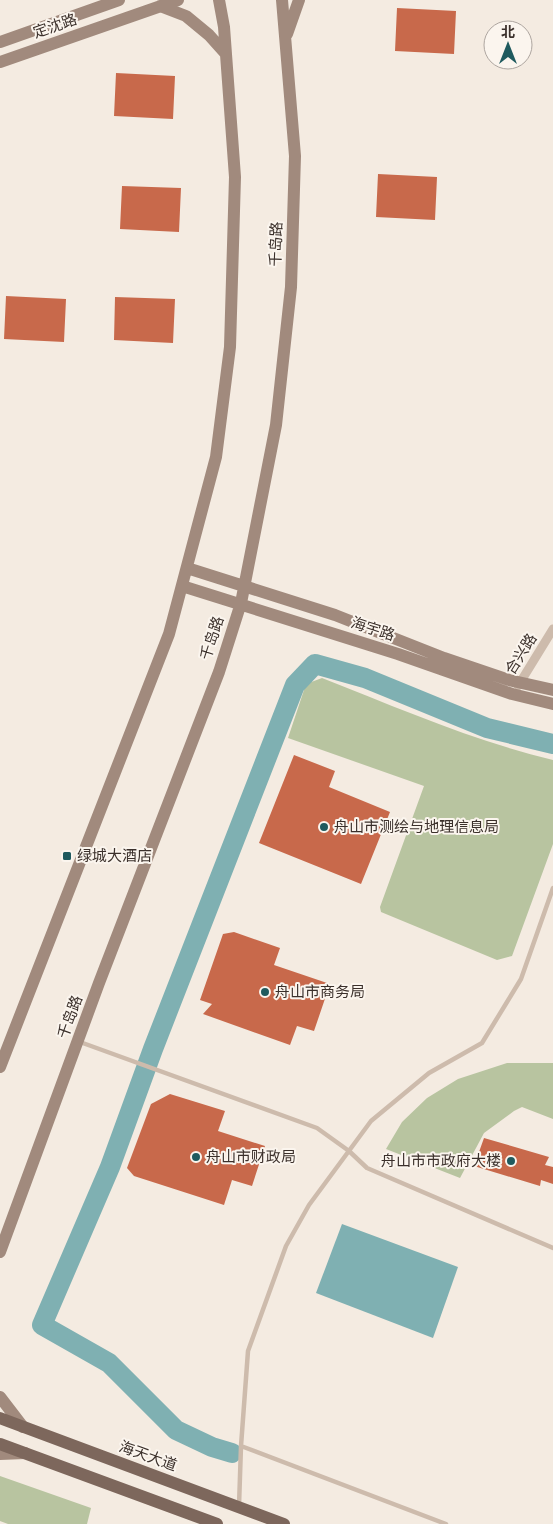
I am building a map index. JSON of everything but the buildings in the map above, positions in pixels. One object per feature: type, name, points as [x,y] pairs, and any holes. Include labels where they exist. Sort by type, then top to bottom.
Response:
[{"type":"main road","name":"海天大道","points":[[0,1418],[284,1524]]},
{"type":"main road","points":[[0,1444],[217,1524]]},
{"type":"street","name":"定沈路","points":[[0,42],[119,0]]},
{"type":"street","name":"定沈路","points":[[0,62],[178,0]]},
{"type":"street","points":[[0,1067],[169,634],[216,457],[230,347],[235,178],[224,27],[219,0]]},
{"type":"street","name":"千岛路","points":[[0,1252],[218,672],[241,603],[276,425],[290,287],[294,156],[282,0]]},
{"type":"street","points":[[285,39],[299,0]]},
{"type":"street","points":[[160,6],[186,16],[209,35],[226,54]]},
{"type":"street","name":"海宇路","points":[[187,568],[335,615],[444,658],[520,682],[553,690]]},
{"type":"street","name":"海宇路","points":[[182,586],[241,603],[398,654],[512,694],[553,704]]},
{"type":"street","name":"合兴路","points":[[512,694],[553,629]]},
{"type":"street","points":[[0,1397],[23,1427]]},
{"type":"street","points":[[0,1454],[26,1453]]},
{"type":"lane","points":[[239,1507],[241,1446],[248,1351],[286,1246],[309,1205],[371,1121],[429,1073],[482,1043],[521,979],[553,888]]},
{"type":"lane","points":[[78,1041],[317,1128],[349,1150],[367,1168],[553,1248]]},
{"type":"lane","points":[[241,1446],[446,1524]]},
{"type":"green space","points":[[322,678],[465,734],[553,760],[553,844],[512,956],[497,960],[381,912],[380,907],[424,786],[288,738],[306,684]]},
{"type":"green space","points":[[507,1063],[553,1063],[553,1119],[522,1107],[514,1111],[484,1133],[460,1178],[386,1149],[402,1122],[427,1098],[458,1079]]},
{"type":"green space","points":[[0,1476],[91,1508],[87,1524],[8,1524],[0,1521]]},
{"type":"water","points":[[342,1224],[458,1267],[433,1338],[316,1293]]},
{"type":"waterway","points":[[232,1453],[212,1447],[176,1430],[109,1363],[42,1325],[110,1167],[153,1049],[295,685],[315,664],[365,678],[487,728],[553,744]]},
{"type":"place","name":"舟山市测绘与地理信息局","points":[[324,827]]},
{"type":"place","name":"绿城大酒店","points":[[67,856]]},
{"type":"place","name":"舟山市商务局","points":[[265,992]]},
{"type":"place","name":"舟山市财政局","points":[[196,1157]]},
{"type":"place","name":"舟山市市政府大楼","points":[[511,1161]]}]
